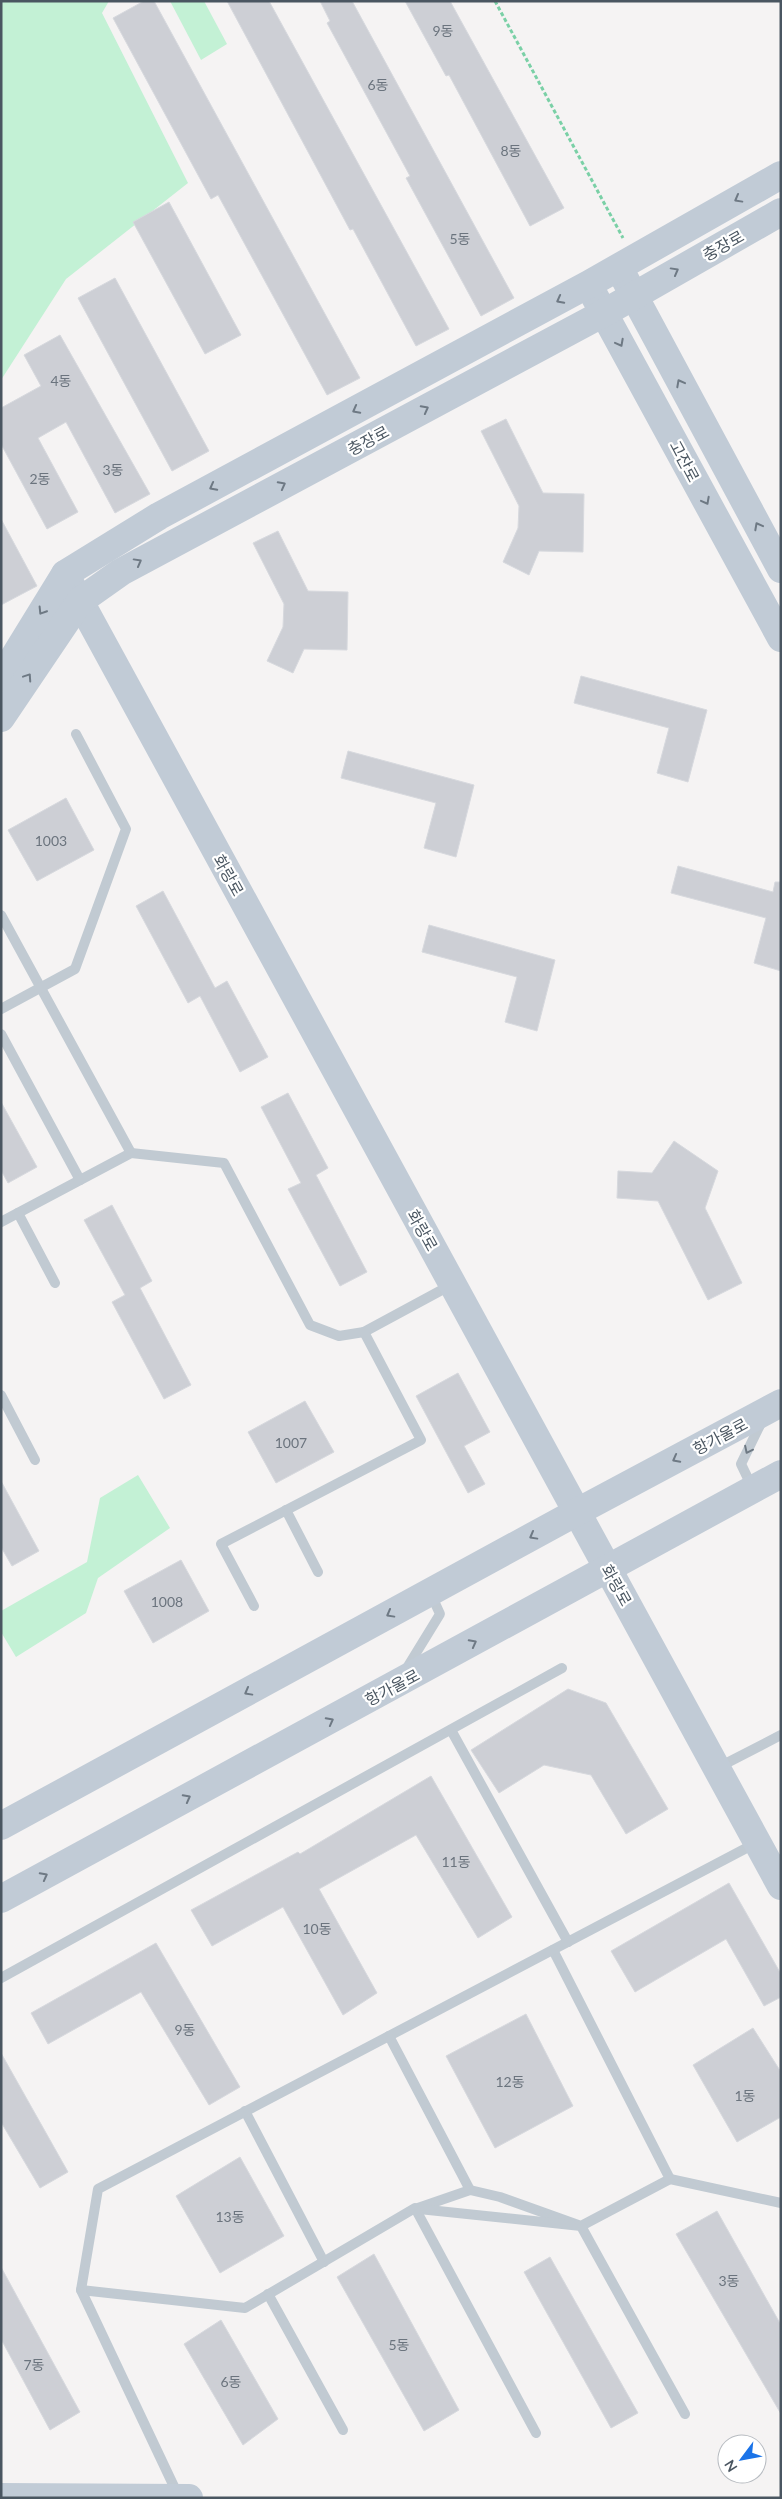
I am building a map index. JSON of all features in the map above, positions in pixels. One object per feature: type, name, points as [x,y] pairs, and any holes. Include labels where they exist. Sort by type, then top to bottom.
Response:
[{"type":"street","name":"충장로","points":[[1,678],[65,574],[159,516],[589,284],[781,175]]},
{"type":"street","name":"충장로","points":[[1,718],[80,601],[136,563],[604,313],[781,212]]},
{"type":"street","name":"고잔로","points":[[626,262],[633,295],[781,569]]},
{"type":"street","name":"고잔로","points":[[589,284],[781,638]]},
{"type":"street","name":"화랑로","points":[[65,574],[781,1886]]},
{"type":"street","name":"항가울로","points":[[1,1826],[577,1512],[774,1407]]},
{"type":"street","name":"항가울로","points":[[1,1899],[608,1570],[781,1474]]},
{"type":"street","points":[[1,2497],[188,2498]]},
{"type":"lane","points":[[1,1009],[75,969],[126,829],[76,734]]},
{"type":"lane","points":[[1,915],[131,1152]]},
{"type":"lane","points":[[1,1034],[80,1180]]},
{"type":"lane","points":[[1,1222],[131,1152],[224,1163],[310,1325],[339,1336],[364,1332],[453,1285]]},
{"type":"lane","points":[[18,1213],[55,1283]]},
{"type":"lane","points":[[254,1606],[221,1544],[421,1440],[364,1332]]},
{"type":"lane","points":[[1,1396],[35,1460]]},
{"type":"lane","points":[[753,1489],[741,1464],[774,1407]]},
{"type":"lane","points":[[286,1510],[318,1572]]},
{"type":"lane","points":[[397,1684],[440,1614],[430,1592]]},
{"type":"lane","points":[[1,1978],[562,1668]]},
{"type":"lane","points":[[451,1730],[568,1942]]},
{"type":"lane","points":[[716,1768],[781,1735]]},
{"type":"lane","points":[[179,2498],[81,2290],[98,2189],[757,1842]]},
{"type":"lane","points":[[552,1950],[670,2179]]},
{"type":"lane","points":[[389,2036],[470,2190]]},
{"type":"lane","points":[[246,2111],[324,2262]]},
{"type":"lane","points":[[415,2209],[582,2226],[670,2179],[781,2203]]},
{"type":"lane","points":[[81,2290],[245,2308],[415,2209],[470,2190],[500,2197],[582,2226],[685,2414]]},
{"type":"lane","points":[[415,2209],[536,2433]]},
{"type":"lane","points":[[268,2294],[343,2430]]},
{"type":"path","points":[[495,1],[626,262]]},
{"type":"green space","points":[[1,1],[109,1],[102,13],[188,183],[66,279],[1,380]]},
{"type":"green space","points":[[170,1],[204,1],[227,44],[201,60]]},
{"type":"green space","points":[[138,1475],[170,1528],[98,1578],[86,1613],[16,1657],[1,1632],[1,1611],[87,1562],[100,1498]]},
{"type":"building","points":[[144,1],[154,1],[360,378],[327,395],[218,195],[211,199],[113,18]]},
{"type":"building","points":[[227,1],[269,1],[449,329],[416,346],[353,229],[350,230]]},
{"type":"building","points":[[320,1],[352,1],[514,298],[481,316],[406,178],[410,176],[327,23],[330,21]]},
{"type":"building","points":[[405,1],[450,1],[564,208],[530,226],[449,75],[446,76]]},
{"type":"building","points":[[169,202],[241,335],[205,354],[133,222]]},
{"type":"building","points":[[115,278],[209,451],[172,471],[78,298]]},
{"type":"building","points":[[60,335],[150,494],[115,513],[66,422],[38,438],[78,512],[47,529],[1,444],[1,408],[41,386],[24,355]]},
{"type":"building","points":[[506,419],[543,493],[584,494],[583,552],[539,551],[529,575],[503,562],[518,528],[519,506],[481,431]]},
{"type":"building","points":[[1,519],[37,586],[1,605]]},
{"type":"building","points":[[278,531],[308,591],[348,592],[347,650],[304,649],[293,673],[267,661],[283,627],[284,604],[253,543]]},
{"type":"building","points":[[581,676],[707,710],[688,782],[657,773],[669,728],[574,703]]},
{"type":"building","points":[[348,751],[474,785],[456,857],[424,848],[436,803],[341,778]]},
{"type":"building","points":[[66,798],[94,850],[37,881],[8,830]]},
{"type":"building","points":[[678,866],[773,892],[775,882],[781,882],[781,971],[754,963],[766,918],[671,893]]},
{"type":"building","points":[[163,891],[215,988],[227,981],[268,1057],[240,1072],[200,996],[188,1003],[136,906]]},
{"type":"building","points":[[429,925],[555,960],[537,1031],[505,1022],[517,977],[422,952]]},
{"type":"building","points":[[288,1093],[328,1168],[316,1175],[367,1272],[340,1286],[288,1189],[301,1183],[261,1107]]},
{"type":"building","points":[[1,1102],[37,1167],[8,1183],[1,1170]]},
{"type":"building","points":[[674,1141],[718,1171],[705,1208],[742,1283],[708,1300],[658,1201],[617,1198],[618,1171],[652,1173]]},
{"type":"building","points":[[112,1205],[152,1281],[140,1288],[191,1385],[164,1399],[112,1302],[125,1295],[84,1220]]},
{"type":"building","points":[[458,1373],[490,1432],[464,1446],[485,1484],[468,1493],[416,1396]]},
{"type":"building","points":[[305,1401],[334,1452],[276,1483],[248,1432]]},
{"type":"building","points":[[1,1481],[39,1551],[12,1566],[1,1547]]},
{"type":"building","points":[[181,1560],[209,1611],[153,1643],[124,1591]]},
{"type":"building","points":[[568,1689],[606,1703],[668,1809],[626,1834],[591,1775],[544,1765],[499,1793],[471,1750]]},
{"type":"building","points":[[431,1776],[512,1917],[478,1938],[416,1835],[319,1889],[377,1993],[343,2015],[283,1907],[212,1946],[191,1910],[298,1852],[300,1854]]},
{"type":"building","points":[[729,1883],[781,1974],[781,1997],[764,2006],[726,1939],[635,1992],[611,1951]]},
{"type":"building","points":[[156,1943],[240,2087],[209,2105],[141,1992],[48,2044],[31,2013]]},
{"type":"building","points":[[526,2014],[573,2106],[495,2148],[446,2056]]},
{"type":"building","points":[[753,2028],[781,2072],[781,2117],[737,2142],[693,2065]]},
{"type":"building","points":[[1,2053],[68,2172],[40,2188],[1,2122]]},
{"type":"building","points":[[240,2157],[284,2236],[220,2273],[176,2196]]},
{"type":"building","points":[[717,2211],[781,2325],[781,2414],[676,2234]]},
{"type":"building","points":[[374,2254],[459,2410],[424,2431],[337,2277]]},
{"type":"building","points":[[550,2257],[638,2413],[611,2428],[524,2272]]},
{"type":"building","points":[[1,2267],[80,2412],[50,2430],[1,2339]]},
{"type":"building","points":[[221,2320],[278,2419],[243,2445],[184,2344]]}]
